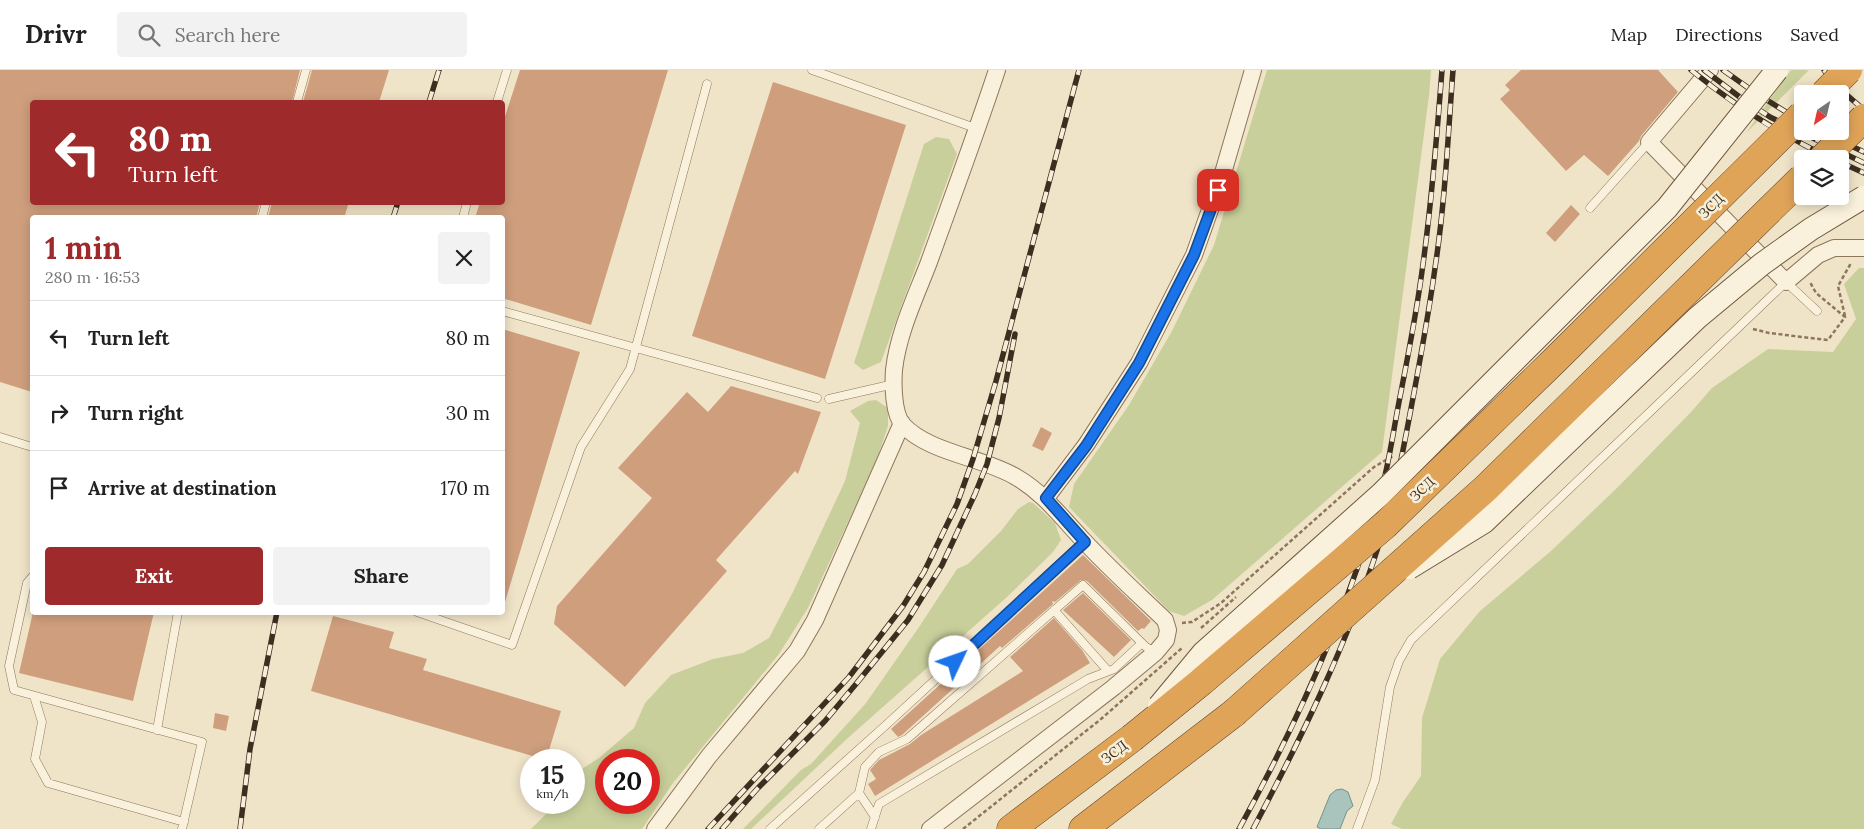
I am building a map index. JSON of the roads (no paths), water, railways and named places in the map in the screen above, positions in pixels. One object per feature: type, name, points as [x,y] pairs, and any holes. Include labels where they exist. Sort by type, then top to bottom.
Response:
[{"type":"highway","points":[[1833,85],[1848,70]]},
{"type":"highway","points":[[1831,150],[1864,118]]},
{"type":"highway","name":"ЗСД","points":[[1011,829],[1132,738],[1201,682],[1385,524],[1556,360],[1794,123]]},
{"type":"highway","points":[[1083,829],[1234,713],[1370,593],[1486,488],[1794,186]]},
{"type":"main road","points":[[1132,738],[1203,653],[1381,494],[1668,208],[1777,70]]},
{"type":"main road","points":[[1370,593],[1484,522],[1697,318],[1762,264],[1811,229],[1864,197]]},
{"type":"street","points":[[930,829],[1114,687],[1156,652],[1166,640],[1168,630],[1166,620],[1085,542],[1046,498],[1016,476],[940,447],[916,435],[902,423],[894,403],[894,369],[903,333],[978,129],[997,70]]},
{"type":"street","points":[[1046,498],[1086,446],[1139,363],[1194,255],[1224,173],[1253,70]]},
{"type":"street","points":[[1710,70],[1649,142],[1786,282],[1818,256],[1834,248],[1862,248]]},
{"type":"street","points":[[655,829],[710,756],[797,651],[815,620],[902,423]]},
{"type":"lane","points":[[298,100],[306,70]]},
{"type":"lane","points":[[498,100],[507,70]]},
{"type":"lane","points":[[812,70],[978,129]]},
{"type":"lane","points":[[426,615],[512,645],[581,447],[630,369],[707,84]]},
{"type":"lane","points":[[1590,208],[1649,142]]},
{"type":"lane","points":[[1358,829],[1375,780],[1390,687],[1399,661],[1411,640],[1786,282],[1818,312]]},
{"type":"lane","points":[[505,312],[817,398]]},
{"type":"lane","points":[[829,399],[894,384]]},
{"type":"lane","points":[[0,437],[30,446]]},
{"type":"lane","points":[[770,829],[893,719],[1085,542]]},
{"type":"lane","points":[[30,579],[27,583],[9,666],[14,690],[202,742],[183,825],[48,783],[35,759],[42,722],[34,696]]},
{"type":"lane","points":[[819,829],[859,793],[865,767],[879,752],[907,739],[1083,585],[1142,643],[1156,652]]},
{"type":"lane","points":[[1054,610],[1108,671]]},
{"type":"lane","points":[[157,730],[177,615]]},
{"type":"lane","points":[[871,829],[879,804],[1088,679],[1114,668],[1142,643]]},
{"type":"lane","points":[[859,793],[875,817]]},
{"type":"water","points":[[1342,789],[1348,792],[1353,806],[1347,811],[1340,829],[1321,829],[1317,827],[1330,795],[1336,790]]},
{"type":"railway","points":[[430,100],[439,70]]},
{"type":"railway","points":[[708,829],[849,677],[903,606],[924,572],[957,504],[973,459],[996,381],[1079,70]]},
{"type":"railway","points":[[1239,829],[1283,745],[1322,659],[1356,571],[1384,480],[1421,282],[1432,192],[1442,70]]},
{"type":"railway","points":[[1253,829],[1290,758],[1340,650],[1368,576],[1391,503],[1422,350],[1433,284],[1444,194],[1453,70]]},
{"type":"railway","points":[[1691,70],[1759,119],[1814,150]]},
{"type":"railway","points":[[1704,70],[1770,117],[1864,163]]},
{"type":"railway","points":[[1723,70],[1794,117]]},
{"type":"railway","points":[[1824,70],[1833,83],[1864,110]]},
{"type":"railway","points":[[1839,140],[1864,152]]},
{"type":"railway","points":[[1849,166],[1864,173]]},
{"type":"railway","points":[[394,215],[397,205]]},
{"type":"railway","points":[[722,829],[758,788],[825,721],[856,684],[908,620],[942,565],[987,464],[999,418],[1015,334]]},
{"type":"railway","points":[[240,829],[250,749],[276,615]]}]
